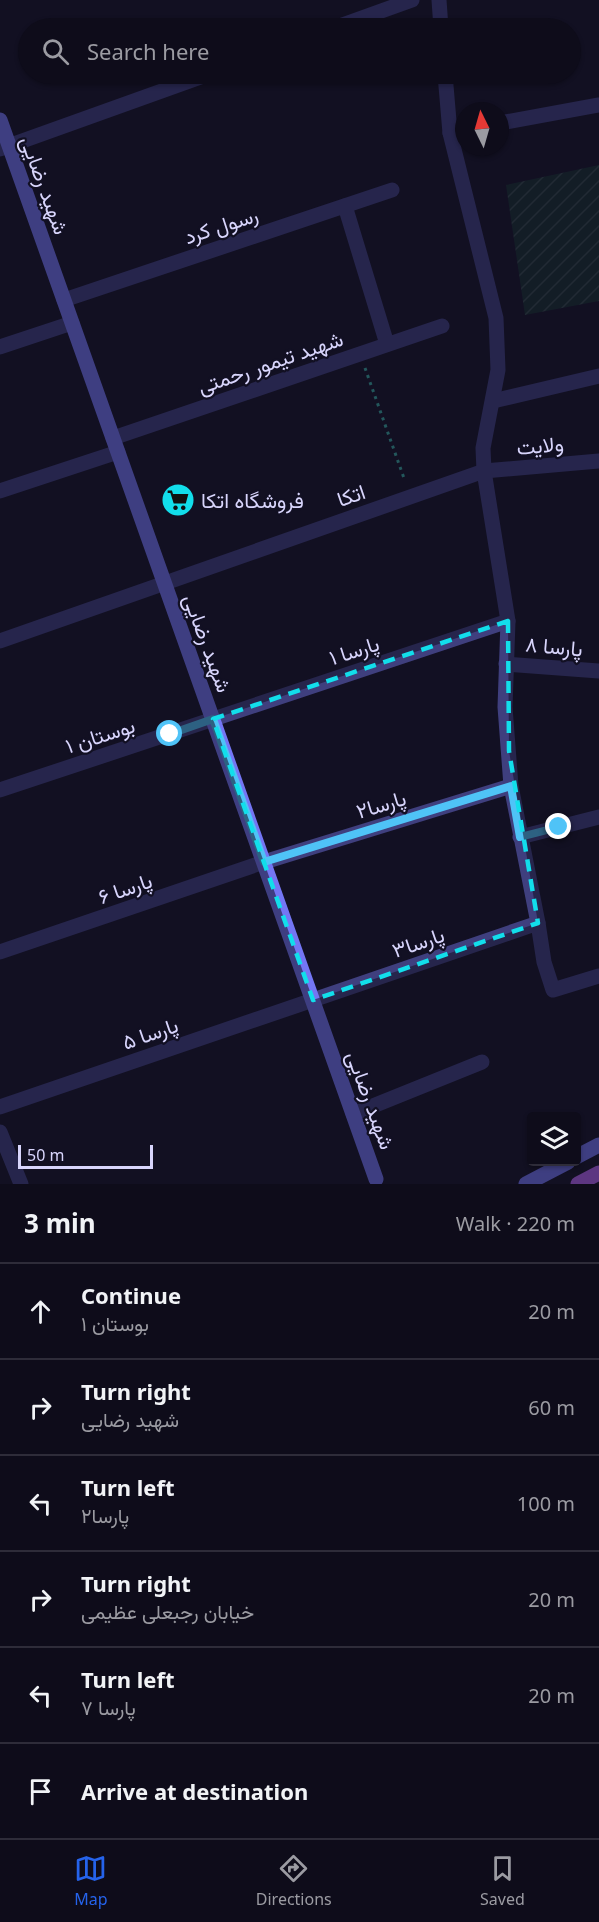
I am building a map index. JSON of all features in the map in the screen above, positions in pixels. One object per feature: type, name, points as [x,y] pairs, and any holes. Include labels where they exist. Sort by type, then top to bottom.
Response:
[{"type":"main road","name":"شهید رضایی","points":[[0,120],[5,148],[72,322],[378,1182]]},
{"type":"main road","points":[[581,1154],[599,1145]]},
{"type":"main road","points":[[526,1184],[559,1166]]},
{"type":"main road","points":[[578,1184],[599,1173]]},
{"type":"street","points":[[362,18],[412,0]]},
{"type":"street","points":[[439,0],[440,18]]},
{"type":"street","points":[[5,148],[181,84]]},
{"type":"street","points":[[447,84],[455,122]]},
{"type":"street","points":[[509,121],[599,105]]},
{"type":"street","points":[[462,156],[496,318],[498,370],[483,448],[484,471],[507,621],[505,707],[511,786],[544,962],[553,990],[599,976]]},
{"type":"street","name":"رسول کرد","points":[[64,300],[392,190]]},
{"type":"street","points":[[345,206],[387,344]]},
{"type":"street","points":[[0,347],[72,322]]},
{"type":"street","name":"شهید تیمور رحمتی","points":[[0,491],[115,445],[387,344],[442,326]]},
{"type":"street","points":[[494,400],[599,376]]},
{"type":"street","name":"ولایت","points":[[484,471],[599,461]]},
{"type":"street","name":"اتکا","points":[[0,640],[484,471]]},
{"type":"street","name":"پارسا ۱","points":[[213,719],[507,621]]},
{"type":"street","name":"پارسا ۸","points":[[506,664],[599,671]]},
{"type":"street","name":"بوستان ۱","points":[[0,790],[213,719]]},
{"type":"street","name":"پارسا۲","points":[[264,862],[511,786]]},
{"type":"street","points":[[520,837],[599,817]]},
{"type":"street","name":"پارسا ۶","points":[[0,952],[264,862]]},
{"type":"street","name":"پارسا۳","points":[[313,1000],[538,923]]},
{"type":"street","name":"پارسا ۵","points":[[0,1107],[313,1000]]},
{"type":"street","points":[[353,1114],[482,1062]]},
{"type":"street","points":[[0,1132],[21,1184]]},
{"type":"path","points":[[360,354],[411,496]]},
{"type":"highlighted area","points":[[508,621],[509,751],[538,923],[313,1000],[213,719]]},
{"type":"green space","points":[[599,165],[599,301],[525,315],[506,185]]},
{"type":"place","name":"فروشگاه اتکا","points":[[178,500]]},
{"type":"route","points":[[170,734],[213,719],[264,862],[511,786],[520,837],[559,827]]}]
